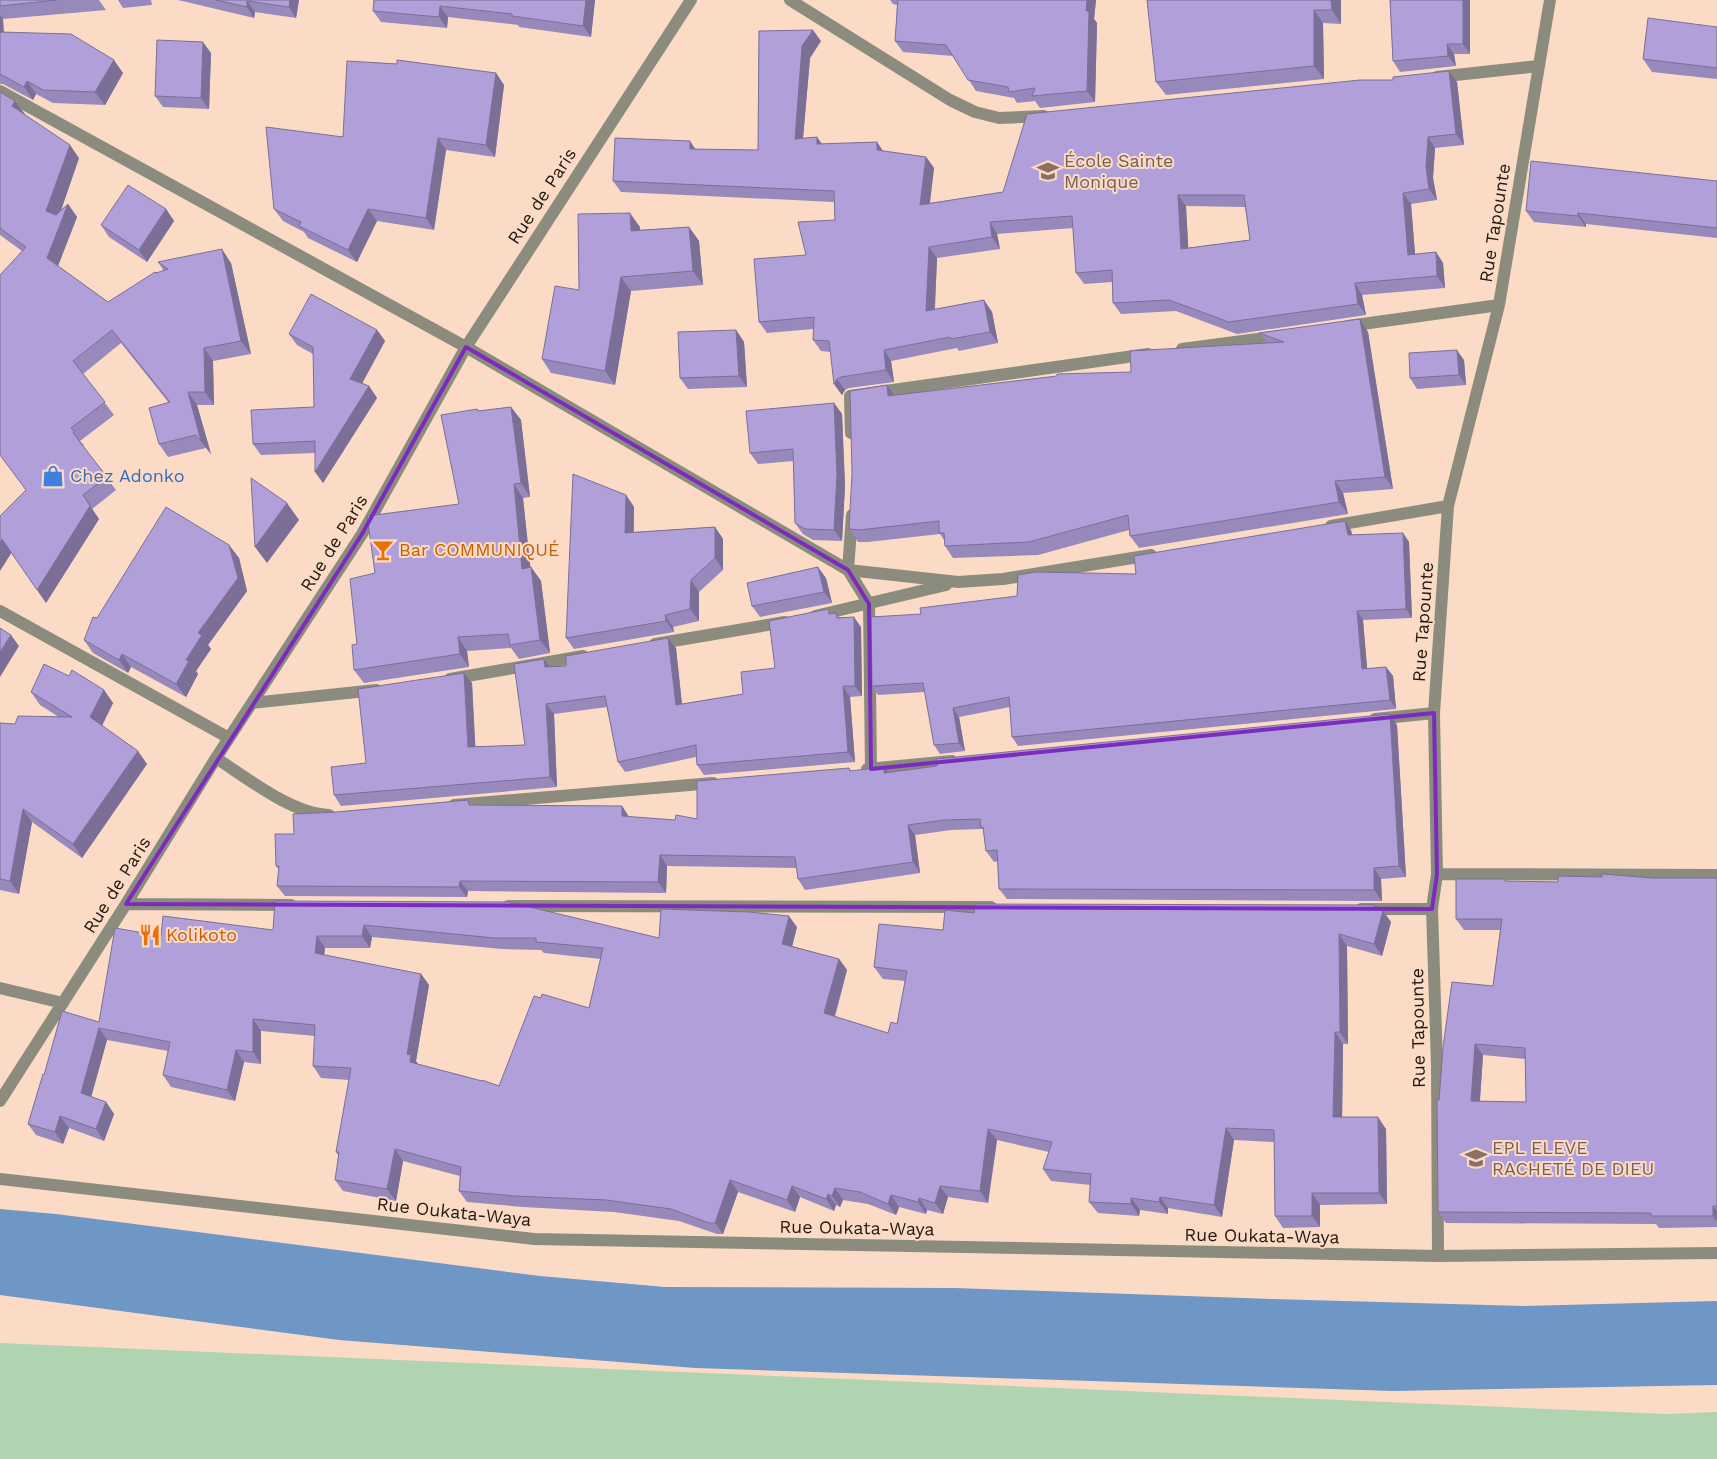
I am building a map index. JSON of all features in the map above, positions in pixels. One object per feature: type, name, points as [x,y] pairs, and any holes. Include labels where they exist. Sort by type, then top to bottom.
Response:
[{"type":"street","name":"Rue de Paris","points":[[0,1101],[126,904],[216,758],[362,534],[466,347],[691,0]]},
{"type":"street","points":[[790,0],[950,100],[975,112],[1000,118],[1052,115]]},
{"type":"street","name":"Rue Tapounte","points":[[1438,1256],[1437,1065],[1432,909],[1437,874],[1434,713],[1448,506],[1499,305],[1550,0]]},
{"type":"street","points":[[1429,77],[1538,66]]},
{"type":"street","points":[[0,91],[466,347],[848,570],[958,582],[1003,579],[1168,552]]},
{"type":"street","points":[[1332,328],[1499,305]]},
{"type":"street","points":[[852,441],[850,396],[1292,334]]},
{"type":"street","points":[[852,505],[848,570],[869,604],[871,769]]},
{"type":"street","points":[[1322,527],[1448,506]]},
{"type":"street","points":[[640,646],[800,619],[958,582]]},
{"type":"street","points":[[0,611],[229,738]]},
{"type":"street","points":[[437,681],[592,655]]},
{"type":"street","points":[[252,703],[388,688]]},
{"type":"street","points":[[1365,720],[1434,713]]},
{"type":"street","points":[[216,758],[289,804],[308,812],[327,815],[346,814]]},
{"type":"street","points":[[851,771],[960,760]]},
{"type":"street","points":[[444,806],[722,782]]},
{"type":"street","points":[[1437,874],[1717,876]]},
{"type":"street","points":[[126,904],[305,905]]},
{"type":"street","points":[[495,906],[1004,907]]},
{"type":"street","points":[[1353,909],[1432,909]]},
{"type":"street","points":[[0,988],[63,1003]]},
{"type":"street","name":"Rue Oukata-Waya","points":[[0,1178],[534,1239],[1438,1256],[1717,1254]]},
{"type":"highlighted area","points":[[466,347],[848,570],[869,604],[871,769],[1434,713],[1437,874],[1432,909],[126,904],[362,534]]},
{"type":"green space","points":[[0,1343],[1667,1414],[1717,1412],[1717,1459],[0,1459]]},
{"type":"water","points":[[0,1209],[56,1214],[540,1276],[665,1287],[955,1288],[1524,1306],[1717,1301],[1717,1385],[1393,1391],[695,1368],[339,1340],[0,1295]]},
{"type":"building","points":[[0,0],[57,0],[0,6]]},
{"type":"building","points":[[216,0],[290,0],[289,7],[247,1],[247,7]]},
{"type":"building","points":[[374,0],[586,0],[583,26],[512,16],[512,14],[440,6],[439,17],[373,11]]},
{"type":"building","points":[[898,0],[1087,0],[1086,11],[1089,11],[1087,91],[1032,96],[1035,88],[1009,92],[1008,87],[968,80],[946,45],[895,41]]},
{"type":"building","points":[[1147,0],[1331,0],[1332,10],[1314,10],[1314,66],[1156,82]]},
{"type":"building","points":[[1390,0],[1463,0],[1463,44],[1447,44],[1448,56],[1393,61]]},
{"type":"building","points":[[1648,18],[1717,27],[1717,68],[1643,59]]},
{"type":"building","points":[[813,30],[802,46],[795,139],[817,137],[817,144],[877,142],[877,150],[926,157],[920,205],[1003,192],[1027,114],[1360,80],[1393,80],[1393,77],[1449,71],[1456,134],[1428,137],[1426,167],[1429,189],[1403,193],[1408,255],[1436,252],[1437,276],[1355,283],[1358,304],[1229,322],[1169,300],[1113,303],[1112,270],[1076,273],[1072,216],[990,222],[992,237],[929,247],[926,311],[984,300],[990,332],[951,339],[950,337],[884,350],[886,370],[841,377],[834,384],[829,341],[813,340],[814,317],[759,322],[754,259],[806,255],[798,222],[835,220],[834,191],[613,181],[615,138],[690,141],[690,149],[758,150],[759,31]],"holes":[[[1178,195],[1244,195],[1250,240],[1181,249]]]},
{"type":"building","points":[[0,32],[71,34],[114,60],[95,92],[43,90],[27,81],[24,87],[0,74]]},
{"type":"building","points":[[157,40],[203,42],[201,98],[155,96]]},
{"type":"building","points":[[397,60],[496,73],[486,145],[438,138],[426,218],[368,209],[348,250],[299,226],[301,222],[274,209],[266,127],[343,137],[347,61],[397,64]]},
{"type":"building","points":[[0,92],[15,101],[12,106],[70,145],[46,211],[56,215],[68,204],[47,258],[108,302],[155,272],[168,269],[158,262],[222,249],[241,341],[204,348],[205,392],[188,392],[201,441],[196,435],[159,444],[149,408],[170,402],[112,330],[73,361],[105,402],[71,428],[107,477],[83,495],[90,506],[37,590],[2,539],[0,543],[0,516],[26,490],[0,455],[0,275],[26,247],[0,228]]},
{"type":"building","points":[[1531,161],[1717,181],[1717,228],[1578,213],[1578,216],[1526,211]]},
{"type":"building","points":[[128,185],[166,209],[139,250],[101,225]]},
{"type":"building","points":[[630,213],[631,231],[689,227],[693,271],[621,277],[605,371],[542,359],[555,286],[579,290],[578,214]]},
{"type":"building","points":[[311,294],[377,330],[350,379],[369,386],[315,472],[315,441],[253,444],[251,410],[314,407],[313,347],[289,334]]},
{"type":"building","points":[[1360,319],[1385,477],[1335,481],[1339,502],[1130,536],[1128,515],[1029,542],[945,546],[944,533],[939,533],[939,521],[859,530],[849,529],[852,473],[850,391],[887,385],[888,396],[1057,376],[1057,374],[1131,372],[1130,351],[1284,342],[1259,333]]},
{"type":"building","points":[[736,330],[739,376],[680,378],[678,332]]},
{"type":"building","points":[[1457,350],[1459,375],[1410,378],[1409,353]]},
{"type":"building","points":[[834,403],[837,474],[834,530],[805,529],[795,523],[793,449],[750,453],[746,411]]},
{"type":"building","points":[[511,407],[521,483],[514,484],[522,569],[531,567],[540,640],[510,645],[508,634],[458,637],[460,654],[354,670],[352,645],[357,644],[350,579],[375,573],[367,516],[459,504],[441,415],[477,409],[478,411]]},
{"type":"building","points":[[573,474],[626,495],[625,533],[715,527],[715,558],[691,580],[690,609],[665,615],[666,621],[566,638]]},
{"type":"building","points":[[251,478],[287,503],[255,547]]},
{"type":"building","points":[[166,507],[229,545],[238,578],[198,633],[202,635],[186,660],[189,661],[176,684],[122,654],[119,660],[84,640],[93,617],[97,618]]},
{"type":"building","points":[[1345,521],[1348,535],[1403,533],[1406,609],[1357,611],[1362,669],[1386,667],[1390,700],[1012,737],[1009,697],[953,708],[959,743],[934,745],[923,683],[872,686],[871,617],[921,614],[920,608],[1017,596],[1018,575],[1036,572],[1136,574],[1134,556]]},
{"type":"building","points":[[818,567],[824,592],[752,606],[747,583]]},
{"type":"building","points":[[828,609],[829,614],[836,613],[837,618],[854,617],[855,686],[843,686],[848,752],[697,765],[696,745],[618,762],[605,696],[546,704],[550,777],[334,795],[331,767],[366,763],[358,689],[464,673],[468,747],[525,745],[514,664],[544,659],[545,667],[566,666],[566,656],[668,638],[676,705],[743,694],[741,672],[775,668],[769,621]]},
{"type":"building","points":[[0,628],[11,635],[0,652]]},
{"type":"building","points":[[44,664],[69,676],[72,670],[104,690],[90,717],[138,751],[73,844],[23,809],[10,881],[0,879],[0,723],[15,724],[18,716],[72,717],[31,692]]},
{"type":"building","points":[[1390,714],[1399,866],[1374,868],[1374,890],[999,889],[997,850],[986,851],[980,819],[944,820],[908,825],[913,862],[798,879],[795,857],[660,855],[658,882],[460,881],[459,887],[277,886],[279,866],[276,866],[275,834],[294,834],[293,814],[468,800],[469,805],[622,806],[622,816],[675,820],[676,815],[697,819],[697,781],[849,768],[850,771],[884,767],[884,773],[937,766],[936,759]]},
{"type":"building","points":[[1602,874],[1653,878],[1717,878],[1717,1206],[1713,1206],[1713,1216],[1651,1216],[1651,1213],[1438,1212],[1437,1100],[1439,1100],[1443,1047],[1452,982],[1493,986],[1502,919],[1456,919],[1456,879],[1558,882],[1558,876],[1602,877]],"holes":[[[1475,1044],[1525,1048],[1526,1102],[1471,1101]]]},
{"type":"building","points":[[275,901],[509,902],[659,938],[661,909],[749,912],[789,916],[782,944],[839,959],[824,1013],[888,1033],[891,1022],[897,1024],[907,971],[874,967],[879,924],[943,930],[945,910],[974,913],[975,904],[1374,905],[1374,908],[1383,911],[1374,944],[1339,934],[1340,1032],[1335,1032],[1333,1117],[1378,1117],[1379,1193],[1312,1193],[1312,1216],[1275,1216],[1274,1130],[1226,1128],[1214,1205],[1160,1197],[1159,1202],[1131,1198],[1131,1204],[1089,1202],[1091,1174],[1043,1169],[1052,1142],[988,1129],[980,1191],[940,1186],[935,1203],[919,1198],[918,1202],[891,1195],[888,1204],[860,1192],[835,1188],[832,1196],[828,1194],[826,1199],[792,1186],[787,1200],[730,1180],[715,1223],[709,1223],[671,1209],[606,1200],[515,1196],[459,1191],[461,1167],[395,1149],[387,1189],[335,1180],[339,1152],[336,1152],[351,1068],[313,1066],[315,1025],[253,1019],[253,1052],[236,1050],[227,1090],[163,1075],[170,1042],[99,1028],[81,1093],[106,1102],[96,1129],[60,1116],[55,1132],[28,1124],[62,1011],[99,1022],[115,928],[161,936],[163,916],[273,930]],"holes":[[[364,925],[494,938],[536,938],[536,942],[603,948],[589,1008],[542,994],[541,998],[534,996],[499,1086],[410,1062],[411,1055],[407,1054],[421,974],[315,953],[317,936],[362,936]]]},
{"type":"place","name":"École Sainte Monique","points":[[1048,171]]},
{"type":"place","name":"Chez Adonko","points":[[53,476]]},
{"type":"place","name":"Bar COMMUNIQUÉ","points":[[383,550]]},
{"type":"place","name":"Kolikoto","points":[[150,935]]},
{"type":"place","name":"EPL ELEVE RACHETÉ DE DIEU","points":[[1476,1158]]}]
